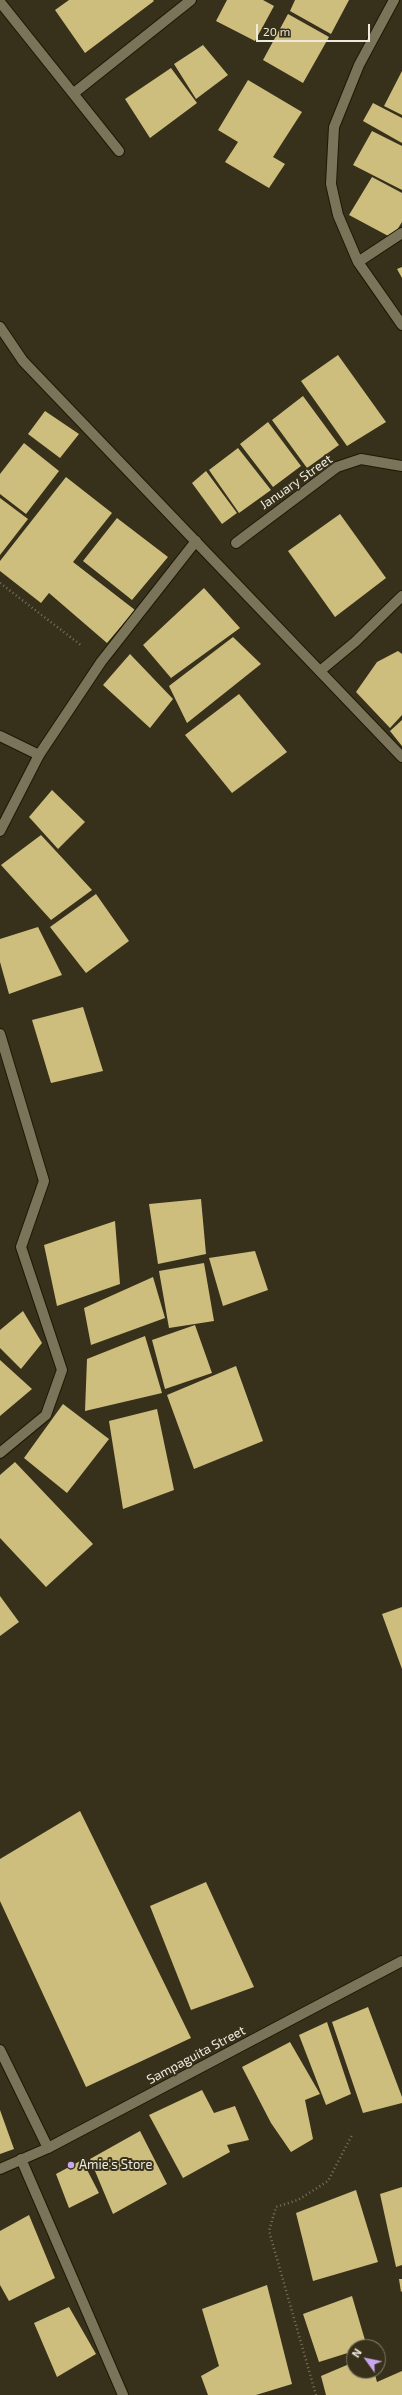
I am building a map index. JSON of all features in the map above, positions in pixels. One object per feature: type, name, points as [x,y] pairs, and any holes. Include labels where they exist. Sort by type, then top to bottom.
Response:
[{"type":"street","points":[[74,93],[191,0]]},
{"type":"street","points":[[394,0],[359,65],[334,127],[331,184],[338,215],[358,262],[402,325]]},
{"type":"street","points":[[0,2],[120,151]]},
{"type":"street","points":[[358,262],[402,232]]},
{"type":"street","points":[[0,327],[24,361],[402,757]]},
{"type":"street","name":"January Street","points":[[236,542],[337,467],[360,459],[402,466]]},
{"type":"street","points":[[0,831],[39,755],[101,662],[196,541]]},
{"type":"street","points":[[320,671],[355,642],[402,596]]},
{"type":"street","points":[[0,736],[39,755]]},
{"type":"street","points":[[0,1034],[44,1181],[21,1247],[62,1370],[46,1415],[0,1453]]},
{"type":"street","name":"Sampaguita Street","points":[[0,2169],[48,2148],[402,1961]]},
{"type":"street","points":[[0,2050],[48,2148]]},
{"type":"street","points":[[21,2159],[123,2395]]},
{"type":"path","points":[[0,583],[101,662]]},
{"type":"path","points":[[316,2395],[269,2231],[276,2207],[298,2200],[328,2181],[352,2135]]},
{"type":"building","points":[[69,0],[154,1],[85,53],[55,10]]},
{"type":"building","points":[[227,0],[263,0],[274,6],[255,41],[216,21]]},
{"type":"building","points":[[295,0],[349,0],[331,34],[290,11]]},
{"type":"building","points":[[288,14],[329,37],[303,83],[263,60]]},
{"type":"building","points":[[203,45],[228,75],[196,99],[174,64]]},
{"type":"building","points":[[171,68],[197,103],[150,138],[125,99]]},
{"type":"building","points":[[402,71],[402,115],[384,106]]},
{"type":"building","points":[[248,80],[302,112],[273,157],[285,164],[269,188],[225,162],[238,142],[218,130]]},
{"type":"building","points":[[373,103],[402,118],[402,143],[363,121]]},
{"type":"building","points":[[372,131],[402,146],[402,190],[353,165]]},
{"type":"building","points":[[372,177],[402,193],[402,222],[392,238],[349,215]]},
{"type":"building","points":[[402,267],[402,278],[397,269]]},
{"type":"building","points":[[338,355],[386,422],[347,446],[301,381]]},
{"type":"building","points":[[303,396],[339,445],[307,468],[272,420]]},
{"type":"building","points":[[45,411],[79,434],[60,458],[28,434]]},
{"type":"building","points":[[268,422],[301,466],[273,487],[240,444]]},
{"type":"building","points":[[24,443],[59,471],[26,514],[0,494],[0,474]]},
{"type":"building","points":[[238,448],[271,490],[239,513],[209,470]]},
{"type":"building","points":[[206,471],[237,513],[222,524],[192,483]]},
{"type":"building","points":[[66,477],[112,513],[73,562],[135,610],[107,643],[49,593],[41,603],[0,571],[0,561]]},
{"type":"building","points":[[0,498],[28,519],[0,555]]},
{"type":"building","points":[[340,514],[386,578],[335,617],[288,551]]},
{"type":"building","points":[[117,518],[168,557],[132,600],[83,561]]},
{"type":"building","points":[[204,588],[240,628],[171,678],[143,645]]},
{"type":"building","points":[[233,637],[261,664],[187,723],[169,686]]},
{"type":"building","points":[[398,651],[402,654],[402,715],[390,728],[356,692],[377,662]]},
{"type":"building","points":[[130,654],[173,699],[150,728],[103,685]]},
{"type":"building","points":[[239,694],[287,752],[232,793],[185,735]]},
{"type":"building","points":[[402,720],[402,746],[390,731]]},
{"type":"building","points":[[52,790],[85,822],[58,849],[29,817]]},
{"type":"building","points":[[41,835],[92,890],[51,920],[1,865]]},
{"type":"building","points":[[96,894],[129,941],[86,973],[50,927]]},
{"type":"building","points":[[38,927],[62,975],[9,994],[0,962],[0,939]]},
{"type":"building","points":[[83,1007],[103,1071],[51,1083],[32,1020]]},
{"type":"building","points":[[201,1199],[206,1254],[158,1264],[149,1204]]},
{"type":"building","points":[[115,1221],[120,1284],[57,1306],[44,1245]]},
{"type":"building","points":[[255,1251],[268,1290],[223,1306],[209,1258]]},
{"type":"building","points":[[204,1263],[214,1321],[169,1328],[159,1271]]},
{"type":"building","points":[[153,1277],[165,1318],[91,1345],[84,1308]]},
{"type":"building","points":[[23,1311],[42,1343],[21,1369],[0,1348],[0,1330]]},
{"type":"building","points":[[195,1325],[212,1373],[165,1389],[152,1340]]},
{"type":"building","points":[[145,1336],[162,1393],[85,1411],[87,1359]]},
{"type":"building","points":[[0,1360],[32,1389],[0,1416]]},
{"type":"building","points":[[236,1366],[263,1441],[194,1469],[167,1395]]},
{"type":"building","points":[[63,1404],[109,1439],[67,1493],[24,1458]]},
{"type":"building","points":[[157,1409],[174,1490],[123,1509],[109,1421]]},
{"type":"building","points":[[15,1462],[93,1544],[46,1587],[0,1538],[0,1475]]},
{"type":"building","points":[[0,1596],[19,1622],[0,1636]]},
{"type":"building","points":[[402,1607],[402,1669],[382,1614]]},
{"type":"building","points":[[80,1811],[191,2038],[86,2087],[0,1901],[0,1859]]},
{"type":"building","points":[[206,1882],[254,1987],[191,2010],[150,1906]]},
{"type":"building","points":[[368,2007],[402,2097],[402,2103],[363,2113],[332,2022]]},
{"type":"building","points":[[327,2022],[351,2094],[326,2105],[299,2035]]},
{"type":"building","points":[[290,2042],[320,2094],[305,2100],[313,2139],[291,2152],[271,2123],[242,2067]]},
{"type":"building","points":[[202,2090],[214,2113],[235,2106],[249,2140],[227,2145],[230,2152],[183,2178],[149,2115]]},
{"type":"building","points":[[0,2110],[14,2149],[0,2154]]},
{"type":"building","points":[[140,2131],[167,2184],[113,2214],[90,2159]]},
{"type":"building","points":[[82,2160],[99,2193],[69,2208],[56,2174]]},
{"type":"building","points":[[402,2187],[402,2265],[396,2267],[380,2194]]},
{"type":"building","points":[[356,2190],[378,2262],[313,2281],[296,2213]]},
{"type":"building","points":[[29,2215],[55,2278],[9,2301],[0,2285],[0,2231]]},
{"type":"building","points":[[399,2279],[402,2279],[401,2292]]},
{"type":"building","points":[[267,2285],[292,2384],[256,2395],[208,2395],[201,2376],[219,2366],[202,2309]]},
{"type":"building","points":[[352,2296],[365,2339],[346,2339],[346,2354],[319,2362],[303,2314]]},
{"type":"building","points":[[69,2307],[96,2354],[57,2377],[34,2323]]},
{"type":"building","points":[[346,2365],[346,2379],[376,2379],[377,2382],[402,2371],[402,2395],[326,2395],[321,2376]]},
{"type":"place","name":"Amie's Store","points":[[71,2165]]}]
